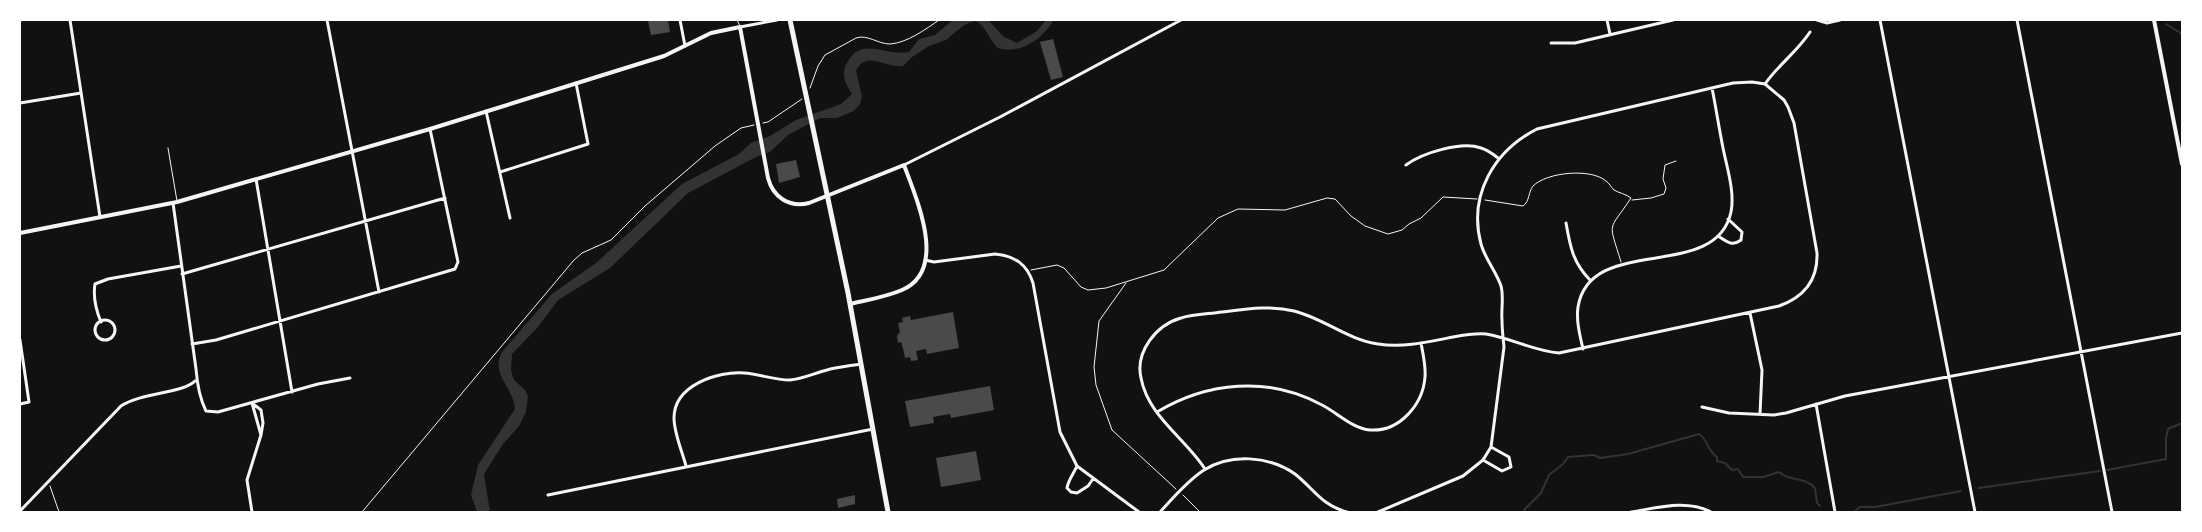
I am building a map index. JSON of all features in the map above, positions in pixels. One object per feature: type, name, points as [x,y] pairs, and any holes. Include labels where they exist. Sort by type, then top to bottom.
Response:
[{"type":"main road","points":[[790,20],[850,304],[888,512]]},
{"type":"street","points":[[70,20],[100,218]]},
{"type":"street","points":[[327,20],[378,292]]},
{"type":"street","points":[[680,20],[686,46]]},
{"type":"street","points":[[20,233],[175,202],[430,129],[664,56],[711,33],[777,20]]},
{"type":"street","points":[[740,27],[765,162],[773,191],[786,202],[799,205],[812,202],[904,165],[1000,117],[1181,20]]},
{"type":"street","points":[[1607,20],[1610,34]]},
{"type":"street","points":[[1551,43],[1575,43],[1674,20]]},
{"type":"street","points":[[1817,20],[1825,22],[1840,20]]},
{"type":"street","points":[[1880,20],[1975,512]]},
{"type":"street","points":[[2017,20],[2112,512]]},
{"type":"street","points":[[2154,20],[2182,164]]},
{"type":"street","points":[[1765,84],[1774,71],[1797,49],[1810,32]]},
{"type":"street","points":[[1205,469],[1195,453],[1157,412],[1145,394],[1139,366],[1142,355],[1155,334],[1181,318],[1248,309],[1281,309],[1307,315],[1360,340],[1375,344],[1396,346],[1472,334],[1487,334],[1503,339],[1545,352],[1569,352],[1750,313],[1779,306],[1798,297],[1810,285],[1817,262],[1792,114],[1784,100],[1765,84],[1742,82],[1712,88],[1536,129],[1518,140],[1498,158],[1490,170],[1480,199],[1478,232],[1484,254],[1501,285],[1503,339],[1495,430],[1491,446],[1483,460],[1464,476],[1378,512]]},
{"type":"street","points":[[500,172],[588,144],[576,83]]},
{"type":"street","points":[[1583,349],[1578,309],[1590,280],[1606,270],[1701,247],[1718,236],[1728,219],[1732,200],[1712,88]]},
{"type":"street","points":[[20,103],[81,92]]},
{"type":"street","points":[[486,111],[510,218]]},
{"type":"street","points":[[192,344],[216,340],[452,271],[457,266],[430,129]]},
{"type":"street","points":[[1406,165],[1417,157],[1462,146],[1482,148],[1498,158]]},
{"type":"street","points":[[850,304],[902,290],[918,278],[925,260],[924,227],[904,165]]},
{"type":"street","points":[[256,179],[292,392]]},
{"type":"street","points":[[182,274],[445,198]]},
{"type":"street","points":[[175,202],[181,266],[196,370],[195,381],[200,390],[204,408],[209,412],[218,412],[350,378]]},
{"type":"street","points":[[1718,236],[1734,244],[1741,240],[1742,232],[1728,219]]},
{"type":"street","points":[[1566,223],[1572,256],[1580,270],[1590,280]]},
{"type":"street","points":[[925,260],[934,262],[995,254],[1005,255],[1021,262],[1028,271],[1033,283],[1060,432],[1077,466],[1139,512]]},
{"type":"street","points":[[101,322],[97,313],[93,291],[94,284],[108,279],[181,266]]},
{"type":"street","points":[[1750,313],[1762,370],[1760,414]]},
{"type":"street","points":[[108,321],[115,327],[115,333],[111,339],[105,340],[97,335],[96,329],[101,322],[108,321]]},
{"type":"street","points":[[1702,407],[1728,413],[1786,413],[1845,396],[2182,333]]},
{"type":"street","points":[[20,340],[29,402],[20,404]]},
{"type":"street","points":[[1157,412],[1210,389],[1250,385],[1283,389],[1310,398],[1361,428],[1371,430],[1387,428],[1405,417],[1420,397],[1425,376],[1421,343]]},
{"type":"street","points":[[686,466],[674,419],[679,400],[697,384],[723,373],[746,373],[793,380],[829,369],[860,364]]},
{"type":"street","points":[[20,511],[120,406],[139,397],[187,387],[195,381]]},
{"type":"street","points":[[252,403],[261,435]]},
{"type":"street","points":[[252,403],[261,410],[263,423],[248,480],[252,512]]},
{"type":"street","points":[[1816,404],[1835,512]]},
{"type":"street","points":[[548,495],[873,429]]},
{"type":"street","points":[[1483,460],[1502,471],[1511,467],[1509,457],[1491,446]]},
{"type":"street","points":[[1160,512],[1205,469],[1220,463],[1244,459],[1256,459],[1275,464],[1296,475],[1330,506],[1346,512]]},
{"type":"street","points":[[1077,466],[1074,476],[1068,482],[1067,488],[1071,492],[1077,493],[1083,490],[1093,479]]},
{"type":"street","points":[[1631,512],[1683,505],[1700,507],[1711,512]]},
{"type":"lane","points":[[737,20],[740,27]]},
{"type":"lane","points":[[168,148],[175,202]]},
{"type":"path","points":[[809,91],[818,66],[825,55],[858,37],[893,43],[914,35],[939,20]]},
{"type":"path","points":[[761,124],[768,122],[804,96]]},
{"type":"path","points":[[362,512],[565,269],[582,253],[611,240],[645,206],[707,152],[741,128],[755,125]]},
{"type":"path","points":[[1621,266],[1611,230],[1612,226],[1627,202],[1664,194],[1666,188],[1663,179],[1665,165],[1676,161]]},
{"type":"path","points":[[1028,271],[1057,265],[1064,268],[1081,287],[1088,290],[1128,282],[1164,270],[1218,218],[1238,209],[1285,210],[1327,198],[1335,199],[1351,216],[1364,226],[1388,234],[1402,230],[1409,224],[1422,218],[1443,198],[1480,199],[1521,207],[1526,204],[1531,189],[1538,182],[1568,173],[1579,173],[1606,181],[1615,190],[1630,197],[1632,200]]},
{"type":"path","points":[[1128,282],[1099,321],[1094,367],[1096,385],[1112,430],[1200,512]]},
{"type":"path","points":[[49,482],[60,511]]},
{"type":"shaded area","points":[[953,20],[988,20],[1004,37],[1017,43],[1037,31],[1046,20],[1054,20],[1037,39],[1030,44],[1015,49],[998,48],[985,29],[975,21],[964,25],[946,40],[929,46],[912,57],[903,66],[877,61],[865,61],[856,71],[862,97],[860,104],[854,111],[837,118],[820,118],[788,135],[770,152],[756,157],[688,193],[610,268],[558,300],[538,327],[512,354],[511,371],[514,380],[525,390],[528,396],[526,412],[519,426],[503,444],[484,474],[490,512],[477,512],[471,495],[478,465],[515,409],[510,393],[500,374],[499,360],[502,352],[552,294],[596,263],[682,184],[739,154],[751,143],[770,136],[796,120],[841,104],[852,94],[845,80],[844,72],[846,65],[852,56],[859,51],[874,49],[900,53],[909,52],[919,39],[935,35]]},
{"type":"building","points":[[668,20],[670,32],[651,35],[648,21]]},
{"type":"building","points":[[1053,39],[1063,77],[1051,80],[1040,42]]},
{"type":"building","points":[[796,160],[800,177],[779,183],[776,164]]},
{"type":"building","points":[[953,312],[959,348],[927,354],[926,349],[916,351],[918,360],[911,361],[910,357],[905,358],[901,342],[898,343],[897,336],[900,332],[898,323],[903,322],[902,318],[910,316],[911,320]]},
{"type":"building","points":[[990,386],[994,410],[951,418],[950,414],[933,417],[934,423],[910,427],[905,401]]},
{"type":"building","points":[[976,451],[981,480],[941,487],[936,458]]},
{"type":"building","points":[[855,495],[855,504],[838,508],[837,499]]},
{"type":"waterway","points":[[2166,24],[2182,34]]},
{"type":"waterway","points":[[2107,470],[2166,459],[2168,429],[2182,423]]},
{"type":"waterway","points":[[1524,510],[1541,493],[1549,475],[1563,464],[1568,457],[1594,455],[1600,458],[1628,454],[1699,434],[1711,452],[1717,457],[1717,461],[1725,463],[1732,470],[1738,469],[1743,477],[1763,477],[1779,472],[1787,477],[1806,482],[1815,488],[1817,503],[1820,506]]},
{"type":"waterway","points":[[1979,488],[2100,471]]},
{"type":"waterway","points":[[1854,512],[1860,507],[1875,507],[1961,491]]}]
